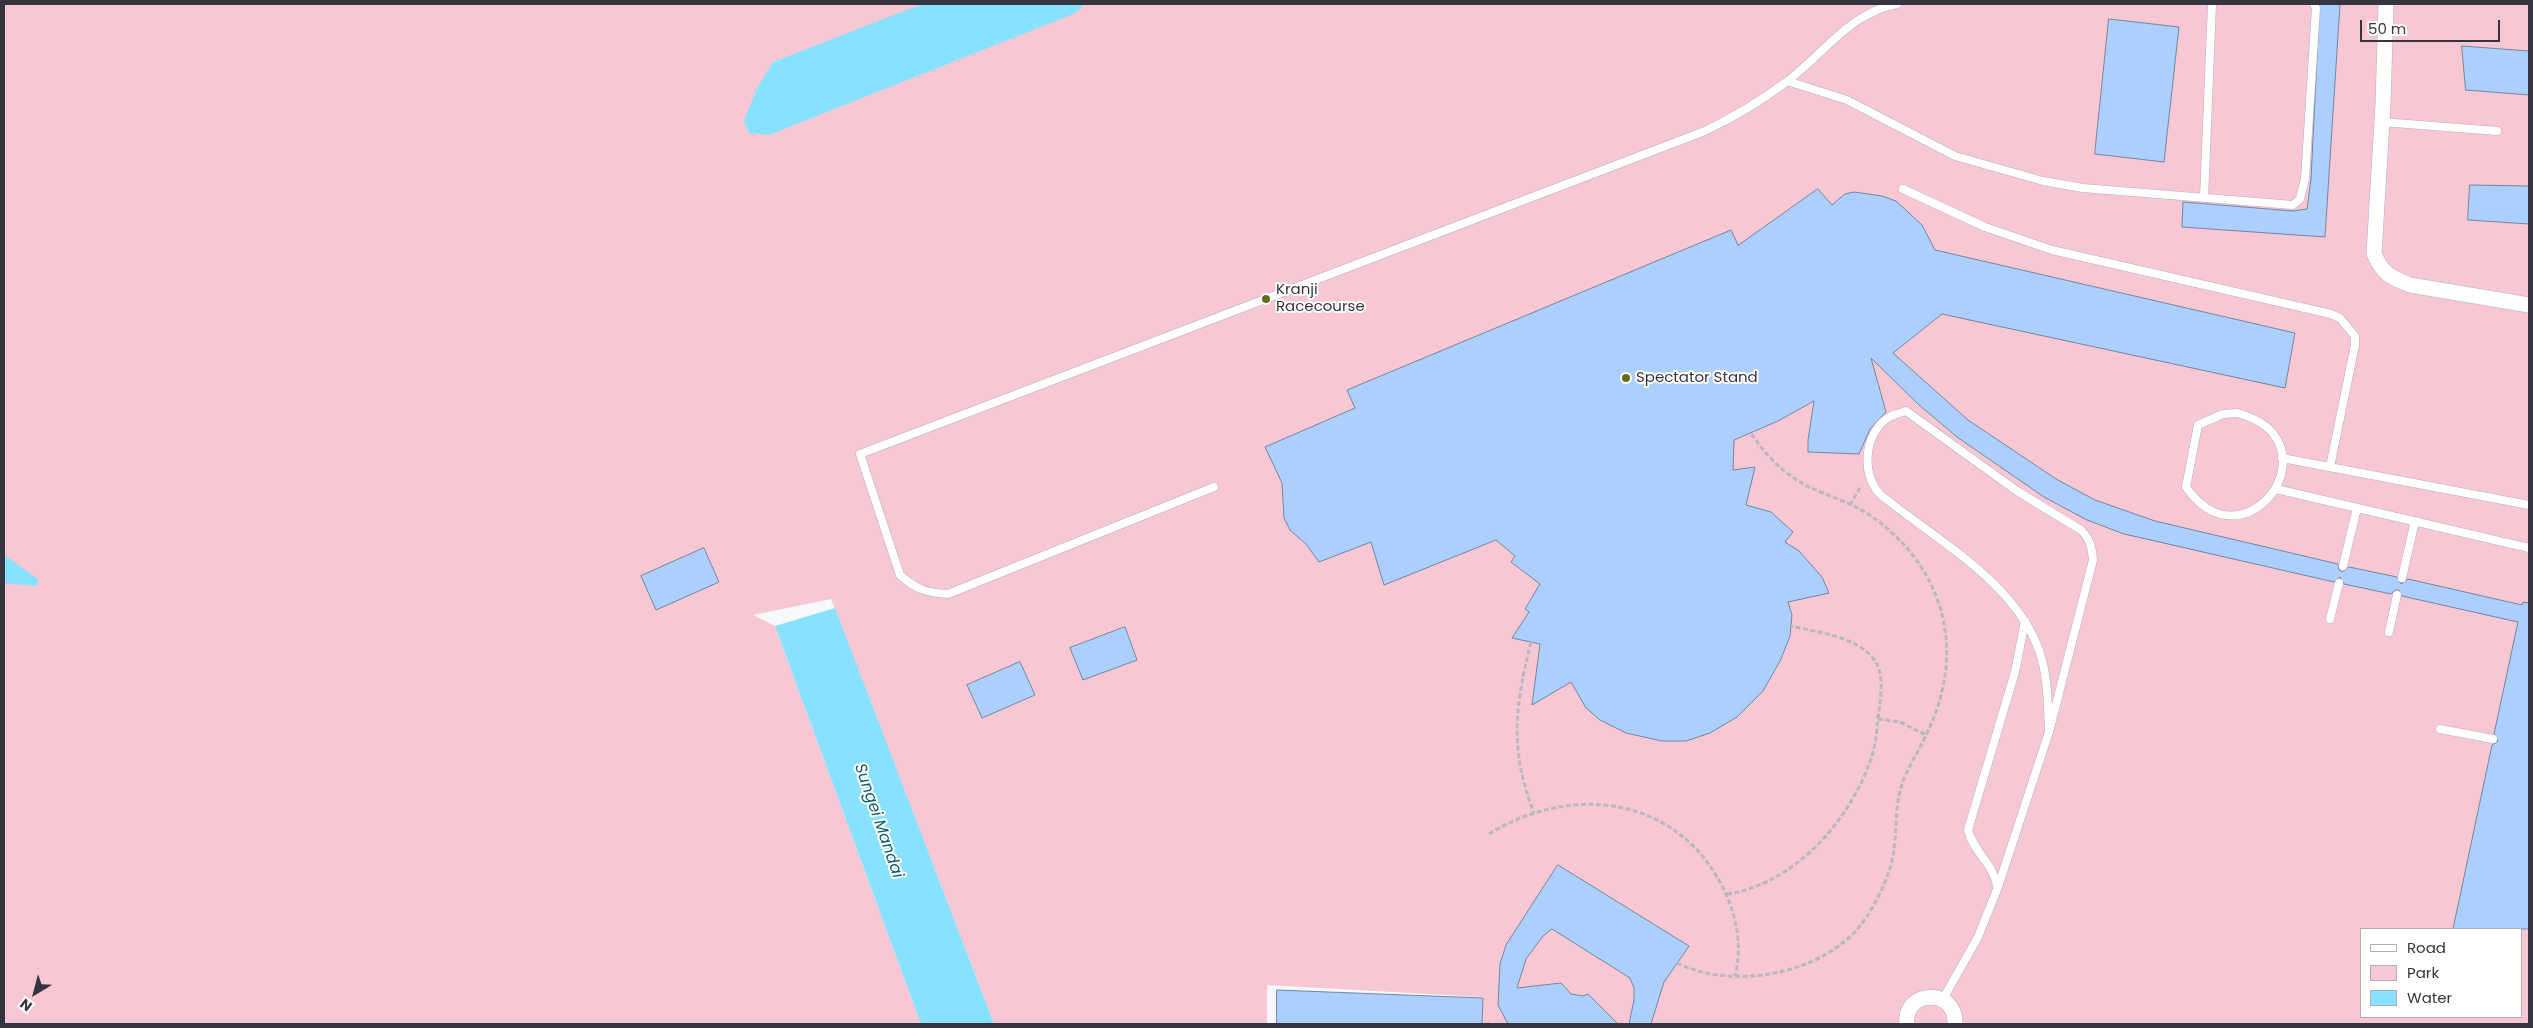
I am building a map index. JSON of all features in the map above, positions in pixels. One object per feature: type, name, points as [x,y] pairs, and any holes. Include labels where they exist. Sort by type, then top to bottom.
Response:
[{"type":"street","points":[[2386,4],[2382,122],[2374,254],[2381,269],[2393,278],[2410,285],[2529,305]]},
{"type":"street","points":[[1907,1024],[1908,1012],[1916,1001],[1929,996],[1943,999],[1958,1021]]},
{"type":"lane","points":[[1214,487],[948,594],[927,593],[910,584],[900,575],[860,454],[1672,144],[1734,117],[1787,81],[1861,16],[1880,7],[1897,4]]},
{"type":"lane","points":[[2204,198],[2212,4]]},
{"type":"lane","points":[[1787,81],[1847,100],[1956,156],[2043,181],[2084,188],[2293,205],[2300,199],[2305,179],[2316,8],[2314,4]]},
{"type":"lane","points":[[2382,122],[2497,131]]},
{"type":"lane","points":[[1903,189],[1985,227],[2052,250],[2331,314],[2340,318],[2355,336],[2355,345],[2330,468]]},
{"type":"lane","points":[[1943,999],[1978,938],[1998,887],[2049,732],[2093,560],[2092,548],[2087,536],[2071,523],[2017,491],[1906,411],[1890,417],[1875,432],[1867,458],[1869,481],[1875,490],[1889,502],[1993,582],[2011,600],[2025,621],[2042,660],[2049,732]]},
{"type":"lane","points":[[2237,413],[2250,417],[2262,424],[2272,433],[2279,445],[2282,458],[2281,479],[2276,489],[2258,508],[2245,514],[2231,515],[2218,513],[2194,499],[2186,488],[2198,425],[2223,414],[2237,413]]},
{"type":"lane","points":[[2282,458],[2529,505]]},
{"type":"lane","points":[[2276,489],[2529,548]]},
{"type":"lane","points":[[2343,566],[2357,508]]},
{"type":"lane","points":[[2402,578],[2415,521]]},
{"type":"lane","points":[[2330,619],[2339,583]]},
{"type":"lane","points":[[2389,632],[2397,595]]},
{"type":"lane","points":[[1998,887],[1996,876],[1974,846],[1968,830],[2015,672],[2025,621]]},
{"type":"lane","points":[[2440,729],[2493,739]]},
{"type":"path","points":[[1677,963],[1709,975],[1736,976],[1796,968],[1835,947],[1853,934],[1865,919],[1888,874],[1894,852],[1901,786],[1938,711],[1946,669],[1946,637],[1939,604],[1924,571],[1910,551],[1867,513],[1809,487],[1790,475],[1771,458],[1751,433]]},
{"type":"path","points":[[1850,505],[1863,484],[1869,481]]},
{"type":"path","points":[[1727,894],[1742,892],[1777,876],[1809,853],[1835,825],[1862,781],[1872,756],[1882,688],[1879,668],[1871,656],[1843,639],[1791,626]]},
{"type":"path","points":[[1531,642],[1516,712],[1516,739],[1523,785],[1534,812]]},
{"type":"path","points":[[1878,719],[1900,722],[1926,735]]},
{"type":"path","points":[[1489,834],[1534,812],[1572,804],[1613,805],[1650,817],[1675,830],[1692,845],[1715,873],[1727,894],[1738,936],[1740,953],[1736,976]]},
{"type":"green space","name":"Kranji Racecourse","points":[[4,4],[2529,4],[2529,1024],[1482,1024],[1483,997],[1267,985],[1267,1024],[994,1024],[831,599],[753,615],[775,626],[921,1024],[4,1024]]},
{"type":"water","points":[[922,4],[1085,4],[1076,13],[769,135],[749,133],[744,121],[757,88],[773,62]]},
{"type":"water","points":[[4,555],[38,579],[37,586],[4,583]]},
{"type":"water","name":"Sungei Mandai","points":[[835,608],[994,1024],[921,1024],[775,626]]},
{"type":"building","points":[[2320,4],[2340,4],[2325,237],[2182,227],[2183,202],[2293,211],[2307,209],[2311,179]]},
{"type":"building","points":[[2109,19],[2179,27],[2164,162],[2095,154]]},
{"type":"building","points":[[2462,46],[2529,51],[2529,95],[2466,90]]},
{"type":"building","points":[[2470,185],[2529,186],[2529,224],[2468,220]]},
{"type":"building","name":"Spectator Stand","points":[[1818,189],[1832,205],[1845,194],[1854,192],[1882,196],[1896,201],[1922,225],[1935,250],[2295,333],[2285,388],[1942,314],[1893,353],[1968,420],[2056,479],[2095,500],[2155,521],[2338,564],[2339,570],[2342,572],[2349,567],[2397,577],[2401,584],[2408,579],[2522,605],[2523,602],[2529,603],[2529,929],[2453,928],[2492,745],[2498,741],[2494,734],[2518,622],[2402,596],[2399,590],[2395,590],[2391,594],[2344,584],[2340,577],[2334,582],[2124,534],[2087,520],[2044,497],[1957,437],[1918,404],[1871,358],[1886,412],[1870,429],[1859,454],[1808,452],[1814,401],[1778,421],[1734,440],[1733,470],[1755,467],[1746,505],[1771,512],[1793,532],[1785,542],[1799,551],[1822,577],[1829,593],[1788,602],[1792,615],[1790,636],[1781,659],[1763,691],[1737,717],[1710,733],[1686,741],[1662,741],[1626,733],[1600,720],[1586,708],[1571,682],[1532,705],[1540,644],[1512,638],[1529,612],[1525,609],[1540,584],[1511,562],[1515,556],[1496,540],[1384,585],[1371,542],[1319,562],[1306,544],[1290,530],[1284,518],[1282,483],[1265,447],[1355,408],[1347,390],[1731,230],[1738,245]]},
{"type":"building","points":[[704,548],[719,582],[656,610],[641,576]]},
{"type":"building","points":[[1125,627],[1137,660],[1083,680],[1070,648]]},
{"type":"building","points":[[1020,662],[1035,695],[982,718],[967,685]]},
{"type":"building","points":[[1558,865],[1689,946],[1664,982],[1651,1024],[1629,1024],[1634,1000],[1634,988],[1630,978],[1552,929],[1543,936],[1526,959],[1517,988],[1561,983],[1571,994],[1583,996],[1588,994],[1618,1024],[1508,1024],[1498,1005],[1500,964],[1506,945]]},
{"type":"building","points":[[1277,990],[1483,998],[1482,1024],[1277,1024]]},
{"type":"place","name":"Kranji Racecourse","points":[[1266,299]]},
{"type":"place","name":"Spectator Stand","points":[[1626,378]]}]
